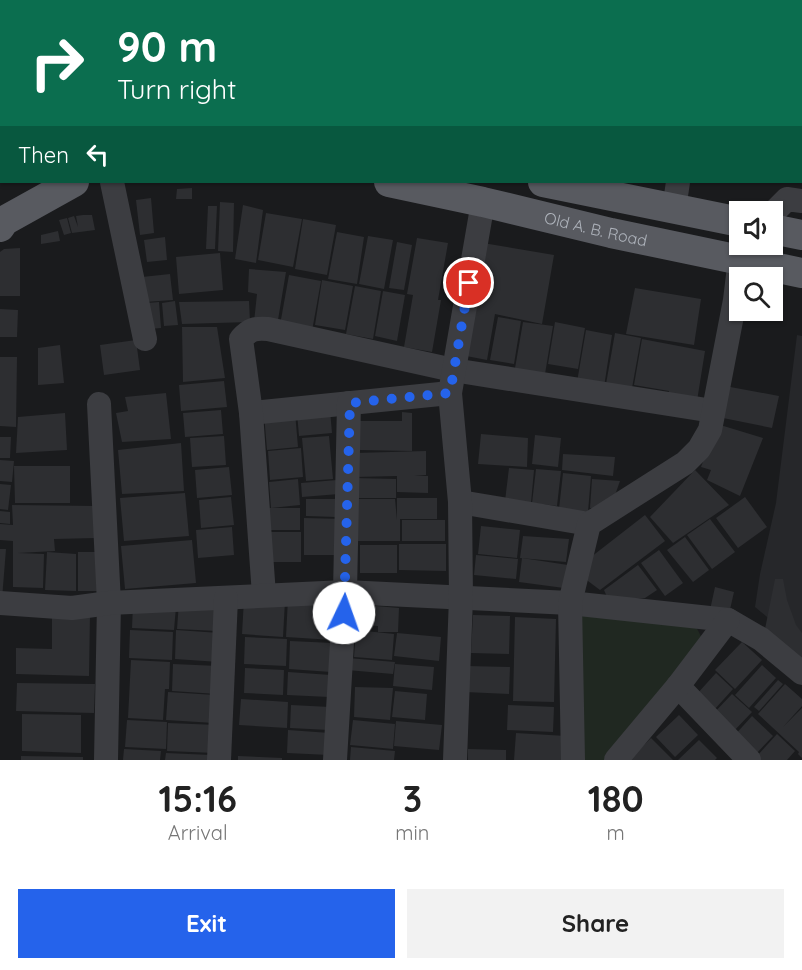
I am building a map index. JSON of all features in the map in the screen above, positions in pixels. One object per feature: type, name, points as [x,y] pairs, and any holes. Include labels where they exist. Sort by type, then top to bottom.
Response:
[{"type":"main road","points":[[0,201],[15,191],[52,183]]},
{"type":"main road","points":[[0,227],[4,221],[72,183]]},
{"type":"main road","name":"Old A. B. Road","points":[[394,183],[611,233],[802,273]]},
{"type":"main road","name":"Old A. B. Road","points":[[553,183],[676,195],[729,217]]},
{"type":"main road","points":[[783,232],[802,236]]},
{"type":"street","points":[[112,183],[145,339]]},
{"type":"street","points":[[783,203],[787,199],[802,201]]},
{"type":"street","points":[[455,760],[461,597],[460,502],[451,382],[483,202]]},
{"type":"street","points":[[460,502],[589,524],[685,463],[699,449],[710,430],[735,300],[740,259]]},
{"type":"street","points":[[264,595],[251,413],[241,339],[254,328],[268,329],[451,382],[713,411]]},
{"type":"street","points":[[251,413],[350,403],[451,382]]},
{"type":"street","points":[[335,760],[345,592],[350,403]]},
{"type":"street","points":[[99,404],[109,603],[106,760]]},
{"type":"street","points":[[573,760],[570,603],[589,524]]},
{"type":"street","points":[[0,603],[72,608],[109,603],[345,592],[570,603],[728,620],[761,639],[802,673]]},
{"type":"street","points":[[219,760],[226,598]]},
{"type":"street","points":[[616,760],[678,686],[728,620]]},
{"type":"street","points":[[678,686],[749,760]]},
{"type":"shaded area","points":[[797,335],[802,336],[802,646],[755,607],[776,503]]},
{"type":"shaded area","points":[[570,603],[691,617],[707,648],[616,760],[573,760]]},
{"type":"building","points":[[192,188],[192,199],[176,199],[177,189]]},
{"type":"building","points":[[151,198],[154,233],[140,235],[136,200]]},
{"type":"building","points":[[220,202],[234,203],[233,252],[218,251]]},
{"type":"building","points":[[243,205],[263,210],[256,263],[235,259]]},
{"type":"building","points":[[208,206],[217,206],[215,249],[206,249]]},
{"type":"building","points":[[266,213],[302,219],[293,267],[258,260]]},
{"type":"building","points":[[92,215],[95,230],[72,233],[68,218],[74,216],[78,227],[76,216]]},
{"type":"building","points":[[67,218],[71,233],[64,235],[59,220]]},
{"type":"building","points":[[303,219],[336,225],[327,275],[295,269]]},
{"type":"building","points":[[58,231],[60,241],[41,244],[41,235]]},
{"type":"building","points":[[337,232],[364,237],[357,284],[328,279]]},
{"type":"building","points":[[368,236],[393,240],[384,289],[359,284]]},
{"type":"building","points":[[165,237],[167,260],[147,262],[144,240]]},
{"type":"building","points":[[417,238],[448,243],[432,352],[404,347],[413,295],[407,294]]},
{"type":"building","points":[[397,242],[412,245],[404,290],[389,288]]},
{"type":"building","points":[[483,243],[554,255],[542,324],[495,314],[487,360],[461,355]]},
{"type":"building","points":[[20,248],[20,296],[0,296],[0,252],[4,249]]},
{"type":"building","points":[[220,253],[223,290],[179,294],[176,257]]},
{"type":"building","points":[[249,269],[286,272],[277,326],[254,322],[257,294],[248,292]]},
{"type":"building","points":[[170,274],[173,300],[145,302],[142,277]]},
{"type":"building","points":[[289,275],[321,281],[312,331],[280,325]]},
{"type":"building","points":[[322,280],[353,286],[345,330],[315,325]]},
{"type":"building","points":[[355,286],[381,291],[373,339],[346,334]]},
{"type":"building","points":[[635,288],[701,299],[694,345],[626,334]]},
{"type":"building","points":[[383,291],[405,295],[397,341],[375,336]]},
{"type":"building","points":[[175,301],[178,325],[164,326],[162,303]]},
{"type":"building","points":[[249,301],[250,322],[182,324],[179,302]]},
{"type":"building","points":[[159,302],[161,328],[149,329],[147,303]]},
{"type":"building","points":[[0,309],[18,310],[17,337],[0,337]]},
{"type":"building","points":[[498,317],[521,321],[514,364],[490,360]]},
{"type":"building","points":[[523,322],[553,326],[544,380],[514,374]]},
{"type":"building","points":[[555,322],[585,328],[578,369],[548,364]]},
{"type":"building","points":[[182,327],[217,327],[225,378],[183,382]]},
{"type":"building","points":[[586,330],[612,335],[604,387],[577,382]]},
{"type":"building","points":[[615,333],[641,338],[632,388],[606,384]]},
{"type":"building","points":[[642,339],[705,351],[697,401],[668,396],[669,391],[634,385]]},
{"type":"building","points":[[136,340],[140,370],[104,375],[100,345]]},
{"type":"building","points":[[60,345],[64,383],[38,385],[38,348]]},
{"type":"building","points":[[0,357],[17,357],[16,427],[0,426]]},
{"type":"building","points":[[224,381],[227,407],[181,411],[179,385]]},
{"type":"building","points":[[725,386],[779,396],[772,428],[718,417]]},
{"type":"building","points":[[166,393],[171,439],[122,442],[116,413],[128,411],[125,397]]},
{"type":"building","points":[[221,410],[223,434],[185,437],[183,413]]},
{"type":"building","points":[[330,410],[332,433],[299,436],[297,413]]},
{"type":"building","points":[[295,412],[298,447],[267,450],[264,414]]},
{"type":"building","points":[[402,412],[412,413],[412,451],[359,450],[359,421],[402,421]]},
{"type":"building","points":[[65,413],[67,450],[16,453],[18,417]]},
{"type":"building","points":[[717,424],[763,438],[740,496],[707,480],[711,470],[701,467]]},
{"type":"building","points":[[481,434],[528,438],[527,467],[478,464]]},
{"type":"building","points":[[535,435],[561,438],[558,467],[532,464]]},
{"type":"building","points":[[224,436],[226,465],[192,467],[190,438]]},
{"type":"building","points":[[329,436],[333,479],[306,481],[302,438]]},
{"type":"building","points":[[0,437],[11,437],[10,458],[0,458]]},
{"type":"building","points":[[181,443],[184,491],[122,494],[118,450]]},
{"type":"building","points":[[301,448],[303,477],[270,480],[268,451]]},
{"type":"building","points":[[426,451],[426,475],[414,476],[428,476],[428,493],[397,492],[397,476],[355,477],[355,453]]},
{"type":"building","points":[[563,454],[615,457],[613,476],[562,470]]},
{"type":"building","points":[[0,460],[14,461],[12,482],[0,481]]},
{"type":"building","points":[[14,466],[70,466],[70,503],[15,503]]},
{"type":"building","points":[[229,467],[232,495],[197,498],[195,470]]},
{"type":"building","points":[[509,468],[534,470],[531,503],[505,501]]},
{"type":"building","points":[[536,469],[561,471],[557,506],[532,503]]},
{"type":"building","points":[[695,470],[729,505],[673,543],[650,517]]},
{"type":"building","points":[[563,473],[591,476],[588,512],[559,509]]},
{"type":"building","points":[[354,478],[396,479],[396,498],[354,498]]},
{"type":"building","points":[[298,479],[300,505],[271,508],[269,482]]},
{"type":"building","points":[[592,479],[620,481],[614,498],[605,510],[590,508]]},
{"type":"building","points":[[337,480],[339,494],[302,497],[301,483]]},
{"type":"building","points":[[0,484],[11,485],[8,510],[0,509]]},
{"type":"building","points":[[185,493],[189,536],[124,541],[120,498]]},
{"type":"building","points":[[231,497],[234,525],[201,528],[199,500]]},
{"type":"building","points":[[745,497],[767,527],[738,548],[716,518]]},
{"type":"building","points":[[397,498],[437,498],[437,519],[400,519],[400,541],[355,541],[355,499],[395,499],[397,520]]},
{"type":"building","points":[[306,499],[336,499],[336,517],[306,516]]},
{"type":"building","points":[[12,505],[96,506],[96,538],[54,539],[55,551],[18,553],[44,554],[43,588],[13,587],[13,541],[0,540],[0,524],[13,525]]},
{"type":"building","points":[[269,508],[300,508],[300,530],[269,530]]},
{"type":"building","points":[[0,511],[10,512],[10,524],[0,523]]},
{"type":"building","points":[[645,515],[665,541],[600,590],[584,578],[591,557]]},
{"type":"building","points":[[304,518],[344,519],[344,555],[304,555]]},
{"type":"building","points":[[710,519],[735,552],[712,569],[687,535]]},
{"type":"building","points":[[402,520],[445,520],[445,541],[402,541]]},
{"type":"building","points":[[481,526],[520,530],[517,558],[478,554]]},
{"type":"building","points":[[232,527],[234,555],[198,558],[196,530]]},
{"type":"building","points":[[270,532],[301,532],[301,562],[270,562]]},
{"type":"building","points":[[523,536],[569,539],[566,562],[520,558]]},
{"type":"building","points":[[685,537],[709,570],[693,582],[667,550]]},
{"type":"building","points":[[192,540],[196,583],[125,589],[121,546]]},
{"type":"building","points":[[399,544],[446,544],[446,571],[399,570]]},
{"type":"building","points":[[360,545],[397,545],[397,573],[360,573]]},
{"type":"building","points":[[0,549],[6,549],[2,599],[0,599]]},
{"type":"building","points":[[659,550],[683,583],[665,596],[641,563]]},
{"type":"building","points":[[47,552],[76,554],[76,591],[45,590]]},
{"type":"building","points":[[78,552],[101,552],[101,591],[78,591]]},
{"type":"building","points":[[476,555],[518,559],[516,579],[474,575]]},
{"type":"building","points":[[522,558],[568,565],[564,588],[519,582]]},
{"type":"building","points":[[638,565],[657,590],[645,598],[608,599],[604,590]]},
{"type":"building","points":[[775,579],[783,579],[787,600],[796,625],[802,633],[802,659],[765,629]]},
{"type":"building","points":[[715,587],[734,592],[729,614],[710,610]]},
{"type":"building","points":[[288,598],[335,601],[333,640],[286,637]]},
{"type":"building","points":[[244,599],[285,601],[283,637],[242,634]]},
{"type":"building","points":[[179,602],[219,604],[217,631],[177,629]]},
{"type":"building","points":[[133,604],[176,607],[174,630],[132,628]]},
{"type":"building","points":[[353,604],[399,608],[398,632],[378,632],[378,626],[352,624]]},
{"type":"building","points":[[52,612],[90,613],[89,676],[16,674],[16,648],[52,649]]},
{"type":"building","points":[[473,615],[510,616],[509,654],[471,653]]},
{"type":"building","points":[[515,617],[556,619],[554,702],[513,701]]},
{"type":"building","points":[[130,630],[173,632],[172,660],[129,658]]},
{"type":"building","points":[[176,630],[220,633],[219,662],[175,659]]},
{"type":"building","points":[[356,630],[394,634],[392,660],[354,657]]},
{"type":"building","points":[[397,633],[441,637],[439,661],[394,656]]},
{"type":"building","points":[[245,637],[287,639],[286,666],[244,664]]},
{"type":"building","points":[[290,641],[333,643],[331,672],[289,669]]},
{"type":"building","points":[[742,642],[762,660],[735,689],[715,670]]},
{"type":"building","points":[[348,658],[395,662],[393,674],[347,670]]},
{"type":"building","points":[[131,660],[170,662],[169,689],[165,689],[163,720],[128,718]]},
{"type":"building","points":[[173,664],[218,666],[217,694],[172,691]]},
{"type":"building","points":[[395,664],[434,667],[432,690],[393,686]]},
{"type":"building","points":[[762,665],[776,678],[749,708],[735,695]]},
{"type":"building","points":[[466,666],[510,667],[509,694],[465,692]]},
{"type":"building","points":[[245,668],[284,670],[283,695],[244,693]]},
{"type":"building","points":[[288,672],[331,675],[329,697],[287,695]]},
{"type":"building","points":[[716,673],[733,689],[714,710],[697,694]]},
{"type":"building","points":[[778,680],[783,684],[759,711],[754,707]]},
{"type":"building","points":[[17,683],[95,684],[94,713],[16,711]]},
{"type":"building","points":[[785,684],[802,699],[802,706],[783,727],[802,708],[802,758],[799,752],[758,714]]},
{"type":"building","points":[[355,687],[393,688],[390,720],[354,717]]},
{"type":"building","points":[[395,691],[427,694],[425,720],[392,717]]},
{"type":"building","points":[[168,692],[215,695],[214,723],[166,720]]},
{"type":"building","points":[[732,694],[752,712],[732,733],[713,714]]},
{"type":"building","points":[[241,699],[288,702],[287,728],[239,725]]},
{"type":"building","points":[[291,705],[330,707],[329,730],[290,728]]},
{"type":"building","points":[[508,705],[554,707],[553,732],[507,730]]},
{"type":"building","points":[[22,714],[81,715],[81,753],[22,751]]},
{"type":"building","points":[[679,715],[698,735],[675,757],[656,737]]},
{"type":"building","points":[[752,716],[773,736],[754,756],[733,737]]},
{"type":"building","points":[[127,720],[167,722],[166,749],[125,747]]},
{"type":"building","points":[[353,720],[395,724],[393,749],[350,745]]},
{"type":"building","points":[[396,721],[442,725],[439,750],[394,746]]},
{"type":"building","points":[[168,723],[217,725],[215,753],[167,751]]},
{"type":"building","points":[[288,730],[330,733],[329,755],[287,753]]},
{"type":"building","points":[[516,733],[566,736],[565,760],[514,760]]},
{"type":"building","points":[[777,734],[795,751],[787,760],[761,760],[757,756]]},
{"type":"building","points":[[651,738],[673,760],[629,760]]},
{"type":"building","points":[[699,740],[717,758],[715,760],[678,760]]},
{"type":"building","points":[[351,747],[395,751],[394,760],[350,760]]},
{"type":"building","points":[[124,749],[161,751],[160,760],[123,760]]},
{"type":"building","points":[[468,749],[506,750],[506,760],[468,760]]},
{"type":"building","points":[[166,753],[211,755],[211,760],[165,760]]},
{"type":"building","points":[[21,756],[83,757],[83,760],[21,760]]},
{"type":"building","points":[[238,756],[282,758],[282,760],[238,760]]},
{"type":"route","points":[[344,613],[350,403],[450,393],[469,283]]}]
